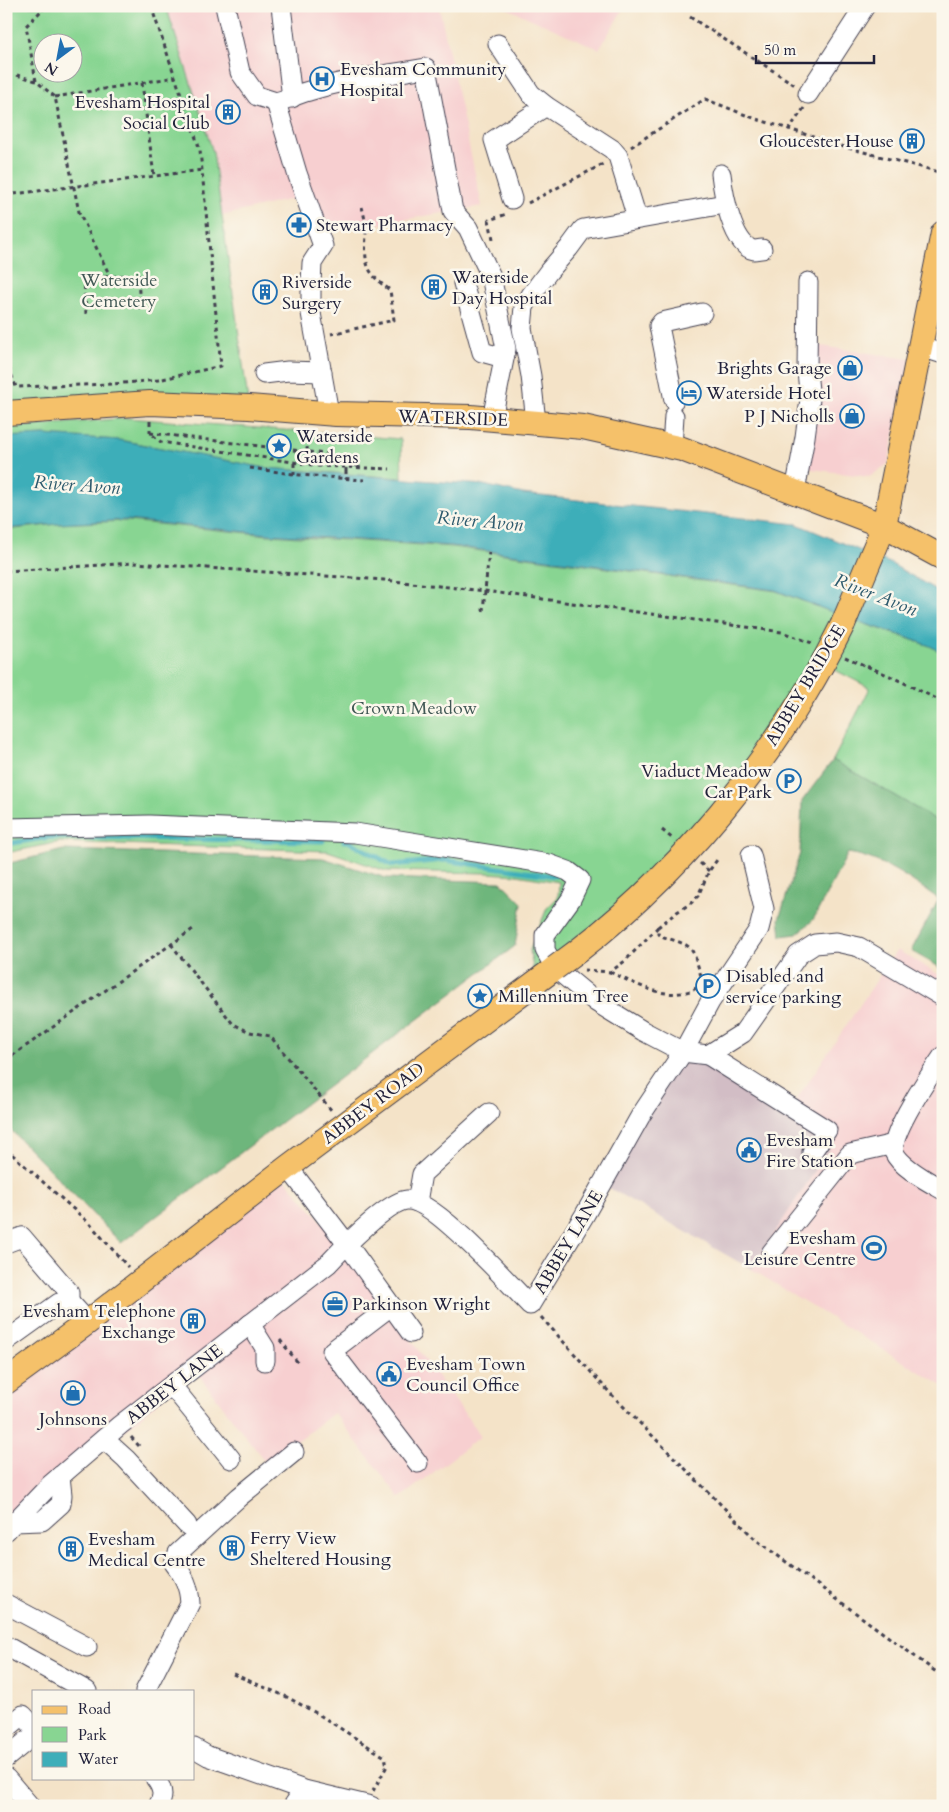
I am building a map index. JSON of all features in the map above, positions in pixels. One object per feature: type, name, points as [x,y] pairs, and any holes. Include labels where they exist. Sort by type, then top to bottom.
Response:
[{"type":"main road","name":"ABBEY BRIDGE","points":[[724,808],[785,725],[827,656],[843,624],[883,530],[932,350],[943,233]]},
{"type":"main road","name":"WATERSIDE","points":[[6,413],[150,403],[249,407],[329,413],[492,419],[583,427],[682,449],[795,491],[943,558]]},
{"type":"main road","name":"ABBEY ROAD","points":[[7,1381],[88,1322],[288,1167],[580,950],[656,884],[724,808]]},
{"type":"street","points":[[224,6],[240,72],[257,96],[284,100],[307,91],[426,68],[454,211],[468,228],[491,276],[506,349],[492,419]]},
{"type":"street","points":[[281,6],[284,100],[297,173],[323,246],[312,263],[311,313],[329,413]]},
{"type":"street","points":[[808,94],[865,6]]},
{"type":"street","points":[[498,44],[531,94],[546,106],[612,149],[618,156],[637,218]]},
{"type":"street","points":[[512,198],[494,140],[546,106]]},
{"type":"street","points":[[721,174],[725,204],[739,237],[754,250],[762,248]]},
{"type":"street","points":[[536,422],[531,376],[522,328],[524,307],[535,288],[583,229],[725,204]]},
{"type":"street","points":[[795,491],[810,399],[807,372],[808,282]]},
{"type":"street","points":[[464,283],[482,352],[504,358]]},
{"type":"street","points":[[672,447],[674,408],[659,326],[662,322],[702,313]]},
{"type":"street","points":[[264,374],[322,372]]},
{"type":"street","points":[[6,828],[149,825],[355,834],[549,864],[568,870],[580,880],[571,899],[545,935],[545,950],[555,968],[596,1002],[642,1031],[683,1052],[708,1055],[827,1130],[812,1152]]},
{"type":"street","name":"ABBEY LANE","points":[[10,1526],[50,1485],[104,1439],[328,1264],[387,1209],[406,1200],[417,1202],[446,1221],[530,1305],[584,1216],[641,1115],[683,1052],[710,1002],[759,929],[764,909],[751,855]]},
{"type":"street","points":[[708,1055],[743,1033],[798,955],[815,944],[836,942],[859,947],[943,997]]},
{"type":"street","points":[[943,1056],[901,1124],[894,1144],[894,1152],[899,1160],[915,1173],[943,1190]]},
{"type":"street","points":[[417,1202],[422,1174],[489,1113]]},
{"type":"street","points":[[771,1253],[850,1154],[894,1144]]},
{"type":"street","points":[[288,1167],[348,1244],[411,1333]]},
{"type":"street","points":[[6,1243],[22,1238],[69,1292],[69,1301],[88,1322]]},
{"type":"street","points":[[6,1341],[59,1303],[69,1301]]},
{"type":"street","points":[[391,1306],[332,1351],[418,1463]]},
{"type":"street","points":[[250,1324],[265,1348],[264,1361]]},
{"type":"street","points":[[172,1386],[231,1459]]},
{"type":"street","points":[[104,1439],[126,1459],[187,1525]]},
{"type":"street","points":[[146,1690],[197,1602],[183,1574],[174,1563],[178,1553],[239,1497],[294,1452]]},
{"type":"street","points":[[6,1604],[86,1647]]},
{"type":"street","points":[[6,1646],[62,1683],[84,1690]]},
{"type":"street","points":[[6,1729],[23,1715],[32,1725]]},
{"type":"street","points":[[6,1758],[32,1737]]},
{"type":"street","points":[[195,1749],[208,1756],[304,1790],[368,1805]]},
{"type":"street","points":[[6,1778],[30,1806]]},
{"type":"street","points":[[156,1780],[163,1792],[163,1800],[158,1806]]},
{"type":"street","points":[[293,1806],[304,1790]]},
{"type":"path","points":[[38,6],[42,10]]},
{"type":"path","points":[[32,59],[26,26],[46,6]]},
{"type":"path","points":[[6,360],[16,387],[112,384],[158,380],[221,366],[200,150],[151,6]]},
{"type":"path","points":[[17,75],[32,80]]},
{"type":"path","points":[[55,97],[176,77]]},
{"type":"path","points":[[37,82],[55,97],[78,212],[110,276],[110,281]]},
{"type":"path","points":[[142,83],[154,176]]},
{"type":"path","points":[[6,195],[203,170]]},
{"type":"path","points":[[330,334],[394,320],[390,290],[378,282],[368,269],[365,259],[366,230],[362,207]]},
{"type":"path","points":[[86,314],[84,278],[110,276],[138,275],[140,311]]},
{"type":"path","points":[[150,403],[150,433]]},
{"type":"path","points":[[150,433],[161,442],[294,462],[390,469]]},
{"type":"path","points":[[150,433],[326,454],[363,468]]},
{"type":"path","points":[[294,462],[294,474]]},
{"type":"path","points":[[346,467],[346,472]]},
{"type":"path","points":[[346,467],[346,479]]},
{"type":"path","points":[[250,468],[364,480]]},
{"type":"path","points":[[482,611],[489,552]]},
{"type":"path","points":[[6,571],[134,563],[384,580],[782,632],[820,646]]},
{"type":"path","points":[[836,654],[890,676],[943,702]]},
{"type":"path","points":[[610,972],[624,961],[658,927],[698,896],[708,871],[719,857]]},
{"type":"path","points":[[6,1060],[196,927]]},
{"type":"path","points":[[555,968],[610,972],[648,990],[687,992],[695,989],[701,976],[694,953],[688,944],[658,934],[658,927]]},
{"type":"path","points":[[172,944],[233,1024],[250,1032],[270,1036],[344,1125]]},
{"type":"path","points":[[6,1149],[89,1224],[140,1281]]},
{"type":"path","points":[[530,1305],[610,1393],[755,1539],[943,1677]]},
{"type":"path","points":[[233,1674],[285,1696],[318,1714],[385,1757],[387,1766],[368,1805]]},
{"type":"shaded area","name":"Evesham Community Hospital","points":[[166,6],[439,6],[482,206],[316,235],[304,196],[222,216],[213,152]]},
{"type":"shaded area","name":"Evesham Community Hospital","points":[[502,6],[625,6],[599,49]]},
{"type":"shaded area","points":[[807,344],[910,359],[888,464],[869,477],[805,468]]},
{"type":"shaded area","points":[[897,950],[943,977],[943,1386],[751,1269],[837,1137],[792,1106]]},
{"type":"shaded area","points":[[683,1052],[708,1055],[837,1137],[751,1269],[602,1184]]},
{"type":"shaded area","points":[[284,1178],[341,1244],[481,1436],[400,1498],[334,1413],[267,1464],[195,1370],[6,1533],[6,1391]]},
{"type":"green space","name":"Waterside Cemetery","points":[[6,6],[166,6],[213,152],[249,407],[6,413]]},
{"type":"green space","name":"Waterside Gardens","points":[[128,418],[401,439],[402,478],[266,468],[119,440],[44,435],[6,437],[6,428]]},
{"type":"green space","name":"Crown Meadow","points":[[127,521],[268,535],[452,547],[776,591],[842,616],[722,807],[535,981],[530,950],[547,908],[558,897],[559,882],[517,875],[487,873],[386,871],[328,851],[60,842],[6,853],[6,530],[58,524]]},
{"type":"green space","points":[[850,619],[930,646],[943,653],[943,824],[833,760],[870,688],[831,668]]},
{"type":"green space","points":[[833,760],[943,824],[943,969],[911,951],[939,899],[907,877],[884,865],[848,853],[813,920],[797,934],[781,936],[779,919],[800,853],[802,801]]},
{"type":"green space","points":[[63,850],[323,858],[386,878],[501,882],[522,903],[515,946],[121,1243],[6,1125],[6,864]]},
{"type":"water","name":"River Avon","points":[[44,435],[119,440],[266,468],[484,485],[523,494],[797,524],[890,563],[943,594],[943,653],[930,646],[847,618],[775,590],[452,546],[268,534],[127,520],[6,529],[6,437]]},
{"type":"waterway","points":[[6,844],[51,837],[323,841]]},
{"type":"waterway","points":[[344,841],[348,841],[392,865],[444,860],[555,876]]},
{"type":"place","name":"Evesham Community Hospital","points":[[322,79]]},
{"type":"place","name":"Evesham Hospital Social Club","points":[[228,112]]},
{"type":"place","name":"Gloucester House","points":[[912,141]]},
{"type":"place","name":"Stewart Pharmacy","points":[[299,225]]},
{"type":"place","name":"Waterside Day Hospital","points":[[434,287]]},
{"type":"place","name":"Riverside Surgery","points":[[265,292]]},
{"type":"place","name":"Brights Garage","points":[[850,368]]},
{"type":"place","name":"Waterside Hotel","points":[[689,393]]},
{"type":"place","name":"P J Nicholls","points":[[852,416]]},
{"type":"place","name":"Waterside Gardens","points":[[279,446]]},
{"type":"place","name":"Viaduct Meadow Car Park","points":[[789,781]]},
{"type":"place","name":"Disabled and service parking","points":[[708,986]]},
{"type":"place","name":"Millennium Tree","points":[[480,996]]},
{"type":"place","name":"Evesham Fire Station","points":[[749,1150]]},
{"type":"place","name":"Evesham Leisure Centre","points":[[874,1248]]},
{"type":"place","name":"Parkinson Wright","points":[[335,1304]]},
{"type":"place","name":"Evesham Telephone Exchange","points":[[193,1321]]},
{"type":"place","name":"Evesham Town Council Office","points":[[389,1374]]},
{"type":"place","name":"Johnsons","points":[[73,1393]]},
{"type":"place","name":"Ferry View Sheltered Housing","points":[[232,1548]]},
{"type":"place","name":"Evesham Medical Centre","points":[[71,1549]]}]
